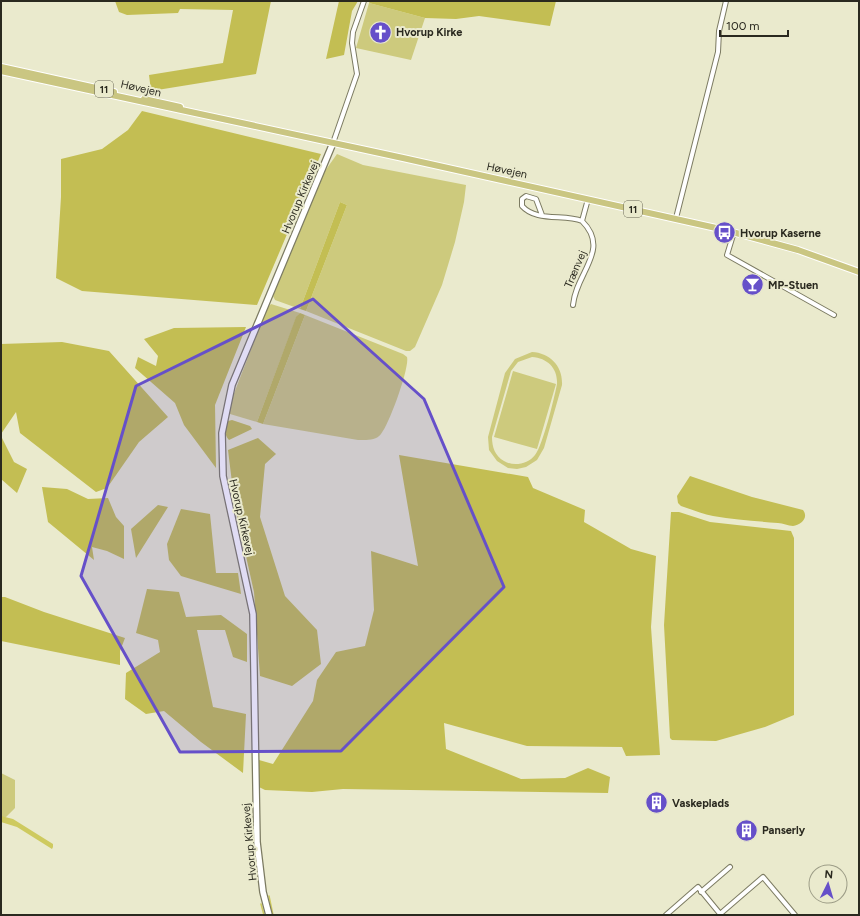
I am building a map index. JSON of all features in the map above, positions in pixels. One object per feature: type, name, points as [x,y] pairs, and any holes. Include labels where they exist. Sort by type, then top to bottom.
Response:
[{"type":"main road","name":"Høvejen","points":[[1,67],[173,105],[206,115]]},
{"type":"main road","name":"Høvejen","points":[[1,71],[171,109],[333,142],[676,218],[798,250],[859,272]]},
{"type":"street","points":[[333,142],[357,74],[352,43],[364,1]]},
{"type":"street","points":[[676,218],[718,52],[719,31],[726,1]]},
{"type":"street","name":"Hvorup Kirkevej","points":[[270,915],[263,892],[257,842],[253,614],[223,476],[222,433],[232,385],[333,142]]},
{"type":"street","points":[[542,215],[536,199],[526,196],[522,199],[522,206],[526,210],[542,215],[582,221],[588,199]]},
{"type":"street","name":"Trænvej","points":[[573,305],[578,283],[594,247],[594,240],[591,232],[582,221]]},
{"type":"street","points":[[734,232],[727,255],[834,315]]},
{"type":"street","points":[[701,892],[730,868]]},
{"type":"street","points":[[666,915],[698,888],[720,914],[762,878],[795,915]]},
{"type":"highlighted area","points":[[313,299],[424,399],[504,587],[341,751],[180,752],[81,576],[136,386]]},
{"type":"shaded area","points":[[115,1],[271,1],[256,74],[151,91],[149,75],[223,63],[233,10],[180,9],[178,13],[127,15],[119,12]]},
{"type":"shaded area","points":[[339,1],[358,1],[352,11],[344,55],[326,59]]},
{"type":"shaded area","points":[[370,1],[556,1],[550,26],[479,16],[456,19],[425,18],[369,3]]},
{"type":"shaded area","points":[[369,3],[425,18],[411,60],[356,48]]},
{"type":"shaded area","points":[[142,111],[321,154],[257,305],[82,291],[56,278],[61,197],[61,159],[102,149],[128,130]]},
{"type":"shaded area","points":[[337,154],[363,165],[466,185],[464,202],[455,242],[442,285],[415,347],[410,351],[406,351],[306,311],[347,205],[340,202],[300,309],[275,300],[273,296],[325,171]]},
{"type":"shaded area","points":[[340,202],[347,205],[306,311],[300,309]]},
{"type":"shaded area","points":[[271,304],[300,313],[296,318],[257,422],[230,414],[228,409],[267,308]]},
{"type":"shaded area","points":[[300,313],[305,315],[263,424],[257,422],[296,317]]},
{"type":"shaded area","points":[[305,315],[403,354],[407,357],[405,372],[394,408],[385,429],[376,438],[371,440],[358,440],[263,424]]},
{"type":"shaded area","points":[[246,327],[215,405],[216,468],[184,425],[175,403],[135,368],[138,357],[156,366],[158,356],[144,339],[174,328]]},
{"type":"shaded area","points":[[62,342],[109,351],[168,417],[139,442],[107,488],[96,492],[20,433],[16,412],[1,434],[1,344]]},
{"type":"shaded area","points":[[532,352],[544,355],[550,358],[558,366],[562,378],[562,385],[544,448],[537,460],[526,467],[517,469],[508,468],[497,461],[489,450],[488,437],[505,373],[515,359]],"holes":[[[532,357],[538,358],[551,365],[557,379],[548,421],[535,455],[529,461],[521,464],[508,463],[496,454],[493,448],[492,437],[511,371],[518,362]]]},
{"type":"shaded area","points":[[513,371],[556,384],[537,449],[494,437]]},
{"type":"shaded area","points":[[232,420],[250,426],[252,429],[229,440],[226,436],[226,428],[228,421]]},
{"type":"shaded area","points":[[1,436],[14,462],[27,469],[17,493],[1,479]]},
{"type":"shaded area","points":[[258,438],[276,454],[265,464],[260,517],[285,596],[317,630],[321,664],[292,686],[260,676],[254,592],[235,507],[228,450]]},
{"type":"shaded area","points":[[399,455],[528,477],[533,488],[585,510],[584,522],[631,549],[656,556],[651,627],[660,755],[626,756],[622,747],[527,746],[444,723],[446,749],[521,779],[565,778],[588,768],[610,777],[608,793],[343,789],[312,792],[265,790],[259,787],[259,760],[273,764],[313,701],[317,680],[336,652],[365,646],[374,610],[371,551],[418,566]]},
{"type":"shaded area","points":[[690,476],[752,497],[803,510],[805,513],[805,518],[801,523],[791,526],[780,523],[713,516],[681,506],[678,503],[677,496]]},
{"type":"shaded area","points":[[42,487],[67,489],[88,499],[108,498],[116,517],[124,526],[124,559],[107,551],[92,547],[94,560],[48,522]]},
{"type":"shaded area","points":[[158,505],[168,507],[136,558],[131,529]]},
{"type":"shaded area","points":[[181,509],[210,514],[216,573],[238,573],[241,594],[181,576],[169,560],[167,544]]},
{"type":"shaded area","points":[[671,512],[679,512],[710,522],[791,531],[794,538],[794,715],[765,727],[716,741],[672,740],[670,738],[664,625]]},
{"type":"shaded area","points":[[147,589],[179,592],[186,617],[221,615],[247,634],[247,662],[233,657],[225,630],[197,630],[213,707],[246,714],[243,773],[201,742],[164,711],[146,714],[125,699],[126,673],[160,652],[158,640],[136,633]]},
{"type":"shaded area","points":[[1,597],[5,597],[44,612],[125,638],[120,651],[120,665],[1,641]]},
{"type":"shaded area","points":[[1,773],[15,780],[15,808],[1,822]]},
{"type":"shaded area","points":[[1,816],[13,819],[53,844],[52,849],[17,827],[1,822]]},
{"type":"waterway","points":[[269,896],[273,915]]},
{"type":"waterway","points":[[261,904],[264,915]]},
{"type":"place","name":"Hvorup Kirke","points":[[380,32]]},
{"type":"place","name":"Hvorup Kaserne","points":[[724,233]]},
{"type":"place","name":"MP-Stuen","points":[[753,285]]},
{"type":"place","name":"Vaskeplads","points":[[656,803]]},
{"type":"place","name":"Panserly","points":[[747,830]]}]
